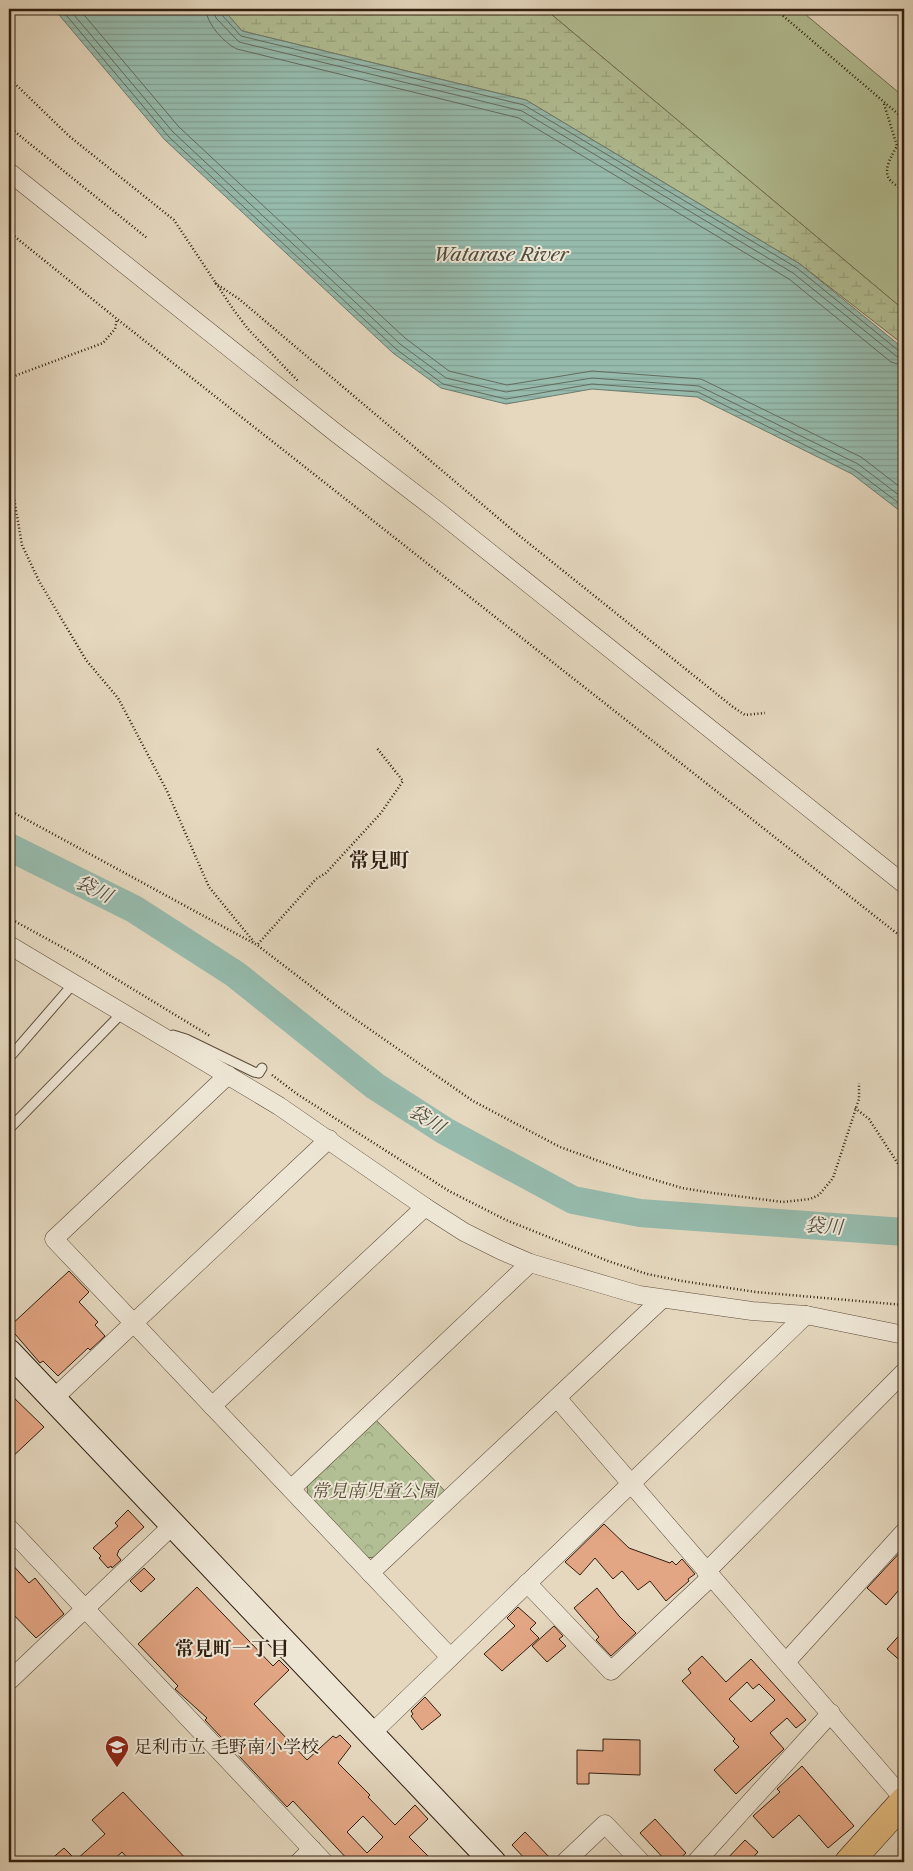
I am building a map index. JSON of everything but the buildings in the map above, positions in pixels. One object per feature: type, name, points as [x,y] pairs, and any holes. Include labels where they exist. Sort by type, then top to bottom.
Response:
[{"type":"main road","points":[[849,1862],[904,1800]]},
{"type":"street","points":[[9,172],[328,427],[439,512],[904,884]]},
{"type":"street","points":[[9,945],[228,1075],[329,1139],[425,1207],[481,1241],[530,1262],[639,1295],[752,1311],[806,1315],[904,1335]]},
{"type":"street","points":[[228,1075],[54,1238],[450,1658]]},
{"type":"street","points":[[53,1399],[329,1139]]},
{"type":"street","points":[[212,1406],[425,1207]]},
{"type":"street","points":[[291,1490],[530,1262]]},
{"type":"street","points":[[370,1573],[662,1299]]},
{"type":"street","points":[[371,1734],[806,1315]]},
{"type":"street","points":[[9,1352],[492,1862]]},
{"type":"street","points":[[527,1583],[612,1671],[904,1372]]},
{"type":"street","points":[[557,1398],[708,1574],[831,1713],[904,1800]]},
{"type":"street","points":[[9,1681],[173,1525]]},
{"type":"street","points":[[9,1528],[318,1856],[298,1862]]},
{"type":"street","points":[[786,1662],[904,1532]]},
{"type":"street","points":[[696,1862],[831,1713]]},
{"type":"street","points":[[565,1862],[605,1824],[641,1862]]},
{"type":"lane","points":[[9,1058],[74,983]]},
{"type":"lane","points":[[9,1129],[123,1012]]},
{"type":"lane","points":[[151,1028],[186,1039],[254,1072],[259,1073],[262,1068]]},
{"type":"path","points":[[775,9],[904,119]]},
{"type":"path","points":[[9,78],[69,136],[174,220],[248,329],[300,383]]},
{"type":"path","points":[[883,102],[896,146],[887,163],[887,174],[891,181],[904,189]]},
{"type":"path","points":[[9,127],[147,238]]},
{"type":"path","points":[[9,232],[904,939]]},
{"type":"path","points":[[216,283],[239,299],[516,533],[733,708],[745,715],[766,712]]},
{"type":"path","points":[[9,378],[103,343],[115,329],[117,319]]},
{"type":"path","points":[[9,469],[22,545],[39,581],[86,660],[118,698],[167,791],[209,887],[234,920],[257,945]]},
{"type":"path","points":[[257,945],[316,879],[326,872],[381,814],[404,781],[376,747]]},
{"type":"path","points":[[9,810],[257,945],[342,1010],[473,1101],[560,1147],[632,1173],[682,1188],[783,1202],[810,1199],[819,1195],[833,1178],[859,1099],[858,1083]]},
{"type":"path","points":[[9,918],[80,957],[212,1037]]},
{"type":"path","points":[[262,1068],[297,1094],[449,1192],[506,1220],[608,1261],[647,1274],[756,1292],[904,1305]]},
{"type":"path","points":[[855,1108],[869,1118],[904,1174]]},
{"type":"green space","points":[[223,9],[545,9],[904,310],[904,345],[800,264],[526,100],[242,31]]},
{"type":"green space","points":[[545,9],[799,9],[904,97],[904,310]]},
{"type":"green space","name":"常見南児童公園","points":[[375,1419],[446,1492],[377,1557],[364,1558],[308,1500],[307,1484]]},
{"type":"water","name":"Watarase River","points":[[54,9],[223,9],[242,31],[526,100],[800,264],[904,349],[904,514],[852,474],[697,397],[592,389],[506,404],[441,388],[393,353],[165,140]]},
{"type":"waterway","name":"袋川","points":[[9,847],[134,909],[235,974],[375,1086],[445,1131],[573,1200],[640,1213],[904,1232]]},
{"type":"place","name":"足利市立 毛野南小学校","points":[[117,1768]]},
{"type":"district","name":"常見町","points":[[379,860]]},
{"type":"district","name":"常見町一丁目","points":[[232,1648]]}]
